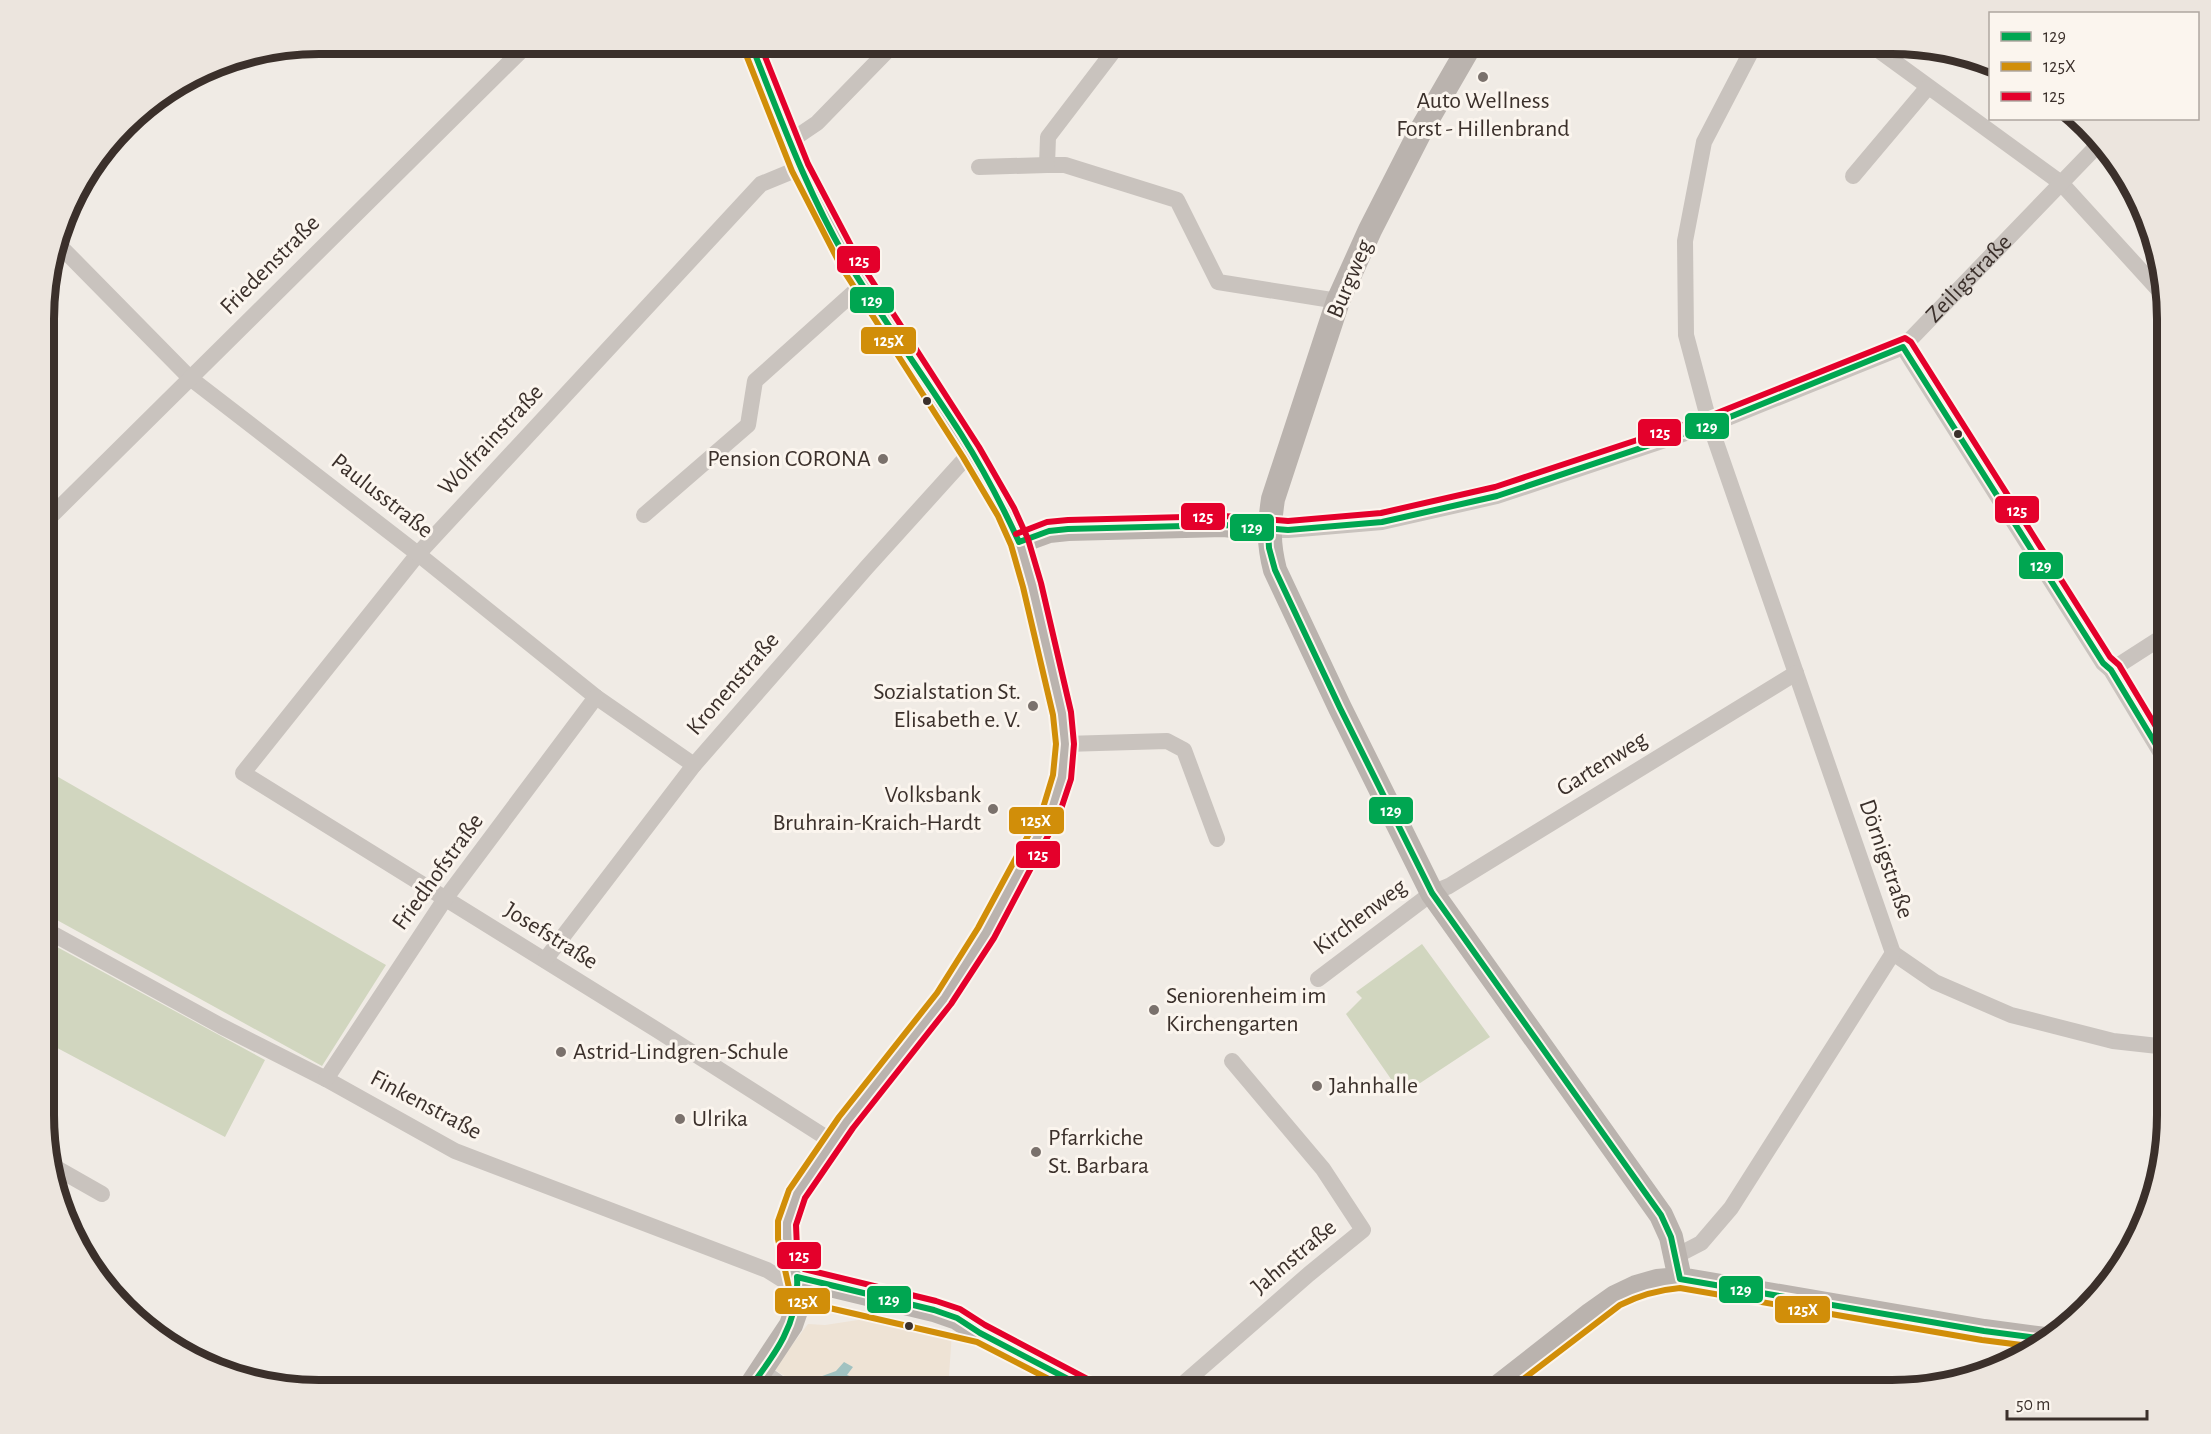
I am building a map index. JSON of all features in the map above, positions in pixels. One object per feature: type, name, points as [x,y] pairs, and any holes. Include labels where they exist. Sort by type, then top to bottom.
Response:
[{"type":"street","name":"Friedenstraße","points":[[54,513],[518,54]]},
{"type":"street","points":[[755,54],[800,168],[833,234],[862,285],[972,452],[1002,504],[1019,542],[1032,585],[1062,714],[1065,744],[1062,777],[1051,812],[986,933],[944,998],[832,1142],[797,1194],[790,1209],[787,1239],[788,1251],[798,1283],[798,1302],[791,1325],[756,1380]]},
{"type":"street","points":[[789,142],[817,123],[884,54]]},
{"type":"street","points":[[1047,165],[1048,137],[1111,54]]},
{"type":"street","name":"Burgweg","points":[[1462,54],[1370,230],[1338,301],[1273,498],[1268,530],[1269,548],[1275,570],[1340,708],[1432,893],[1661,1215],[1671,1236],[1678,1268]]},
{"type":"street","name":"Dörnigstraße","points":[[1678,1268],[1731,1208],[1893,953],[1710,426],[1686,335],[1684,241],[1704,142],[1750,54]]},
{"type":"street","points":[[1883,54],[2061,183],[2155,286]]},
{"type":"street","points":[[1853,176],[1928,87]]},
{"type":"street","name":"Zeiligstraße","points":[[1019,542],[1049,531],[1068,529],[1224,525],[1288,530],[1382,522],[1497,496],[1710,426],[1904,347],[2095,149]]},
{"type":"street","points":[[979,167],[1065,165],[1178,200],[1218,282],[1338,301]]},
{"type":"street","name":"Wolfrainstraße","points":[[243,773],[418,554],[761,184],[800,168]]},
{"type":"street","name":"Paulusstraße","points":[[63,250],[190,378],[418,554],[596,697],[694,765]]},
{"type":"street","points":[[644,515],[748,425],[755,381],[862,285]]},
{"type":"street","points":[[1904,347],[2157,747]]},
{"type":"street","name":"Kronenstraße","points":[[545,960],[694,765],[972,452]]},
{"type":"street","points":[[2110,670],[2157,640]]},
{"type":"street","name":"Gartenweg","points":[[1432,893],[1449,886],[1796,672]]},
{"type":"street","name":"Friedhofstraße","points":[[326,1079],[445,899],[596,697]]},
{"type":"street","points":[[1065,744],[1167,741],[1184,750],[1217,839]]},
{"type":"street","name":"Josefstraße","points":[[243,773],[545,960],[832,1142]]},
{"type":"street","name":"Kirchenweg","points":[[1318,979],[1432,893]]},
{"type":"street","name":"Finkenstraße","points":[[54,934],[221,1026],[326,1079],[455,1151],[798,1283]]},
{"type":"street","points":[[1893,953],[1935,982],[2011,1015],[2113,1041],[2157,1046]]},
{"type":"street","name":"Jahnstraße","points":[[1188,1380],[1363,1230],[1323,1169],[1232,1061]]},
{"type":"street","points":[[60,1170],[102,1194]]},
{"type":"street","points":[[1507,1380],[1615,1297],[1636,1287],[1657,1281],[1678,1268],[1984,1331],[2035,1338]]},
{"type":"street","points":[[798,1283],[934,1310],[957,1318],[980,1333],[1070,1380]]},
{"type":"green space","points":[[54,775],[386,965],[322,1066],[54,918]]},
{"type":"green space","points":[[1422,944],[1490,1037],[1402,1095],[1346,1014],[1362,998],[1356,992]]},
{"type":"green space","points":[[54,945],[265,1060],[225,1137],[54,1046]]},
{"type":"shaded area","points":[[861,1310],[952,1332],[949,1380],[790,1380],[774,1369],[808,1324],[825,1325],[858,1320]]},
{"type":"water","points":[[844,1362],[853,1367],[847,1375],[858,1379],[871,1377],[871,1380],[814,1380],[836,1371]]},
{"type":"transit line","name":"125X","points":[[746,54],[792,171],[842,268],[998,516],[1011,545],[1023,587],[1053,715],[1056,744],[1053,775],[1043,808],[978,928],[937,993],[839,1117],[789,1190],[778,1221],[778,1239],[790,1292],[794,1298],[812,1304],[977,1342],[1051,1380]]},
{"type":"transit line","name":"129","points":[[755,54],[796,158],[836,240],[864,288],[969,447],[1019,542]]},
{"type":"transit line","name":"125","points":[[764,54],[808,164],[858,259],[979,447],[1014,508],[1028,539],[1041,583],[1071,712],[1074,744],[1071,779],[1059,815],[994,938],[951,1004],[853,1128],[805,1198],[796,1225],[797,1249],[804,1269],[960,1309],[985,1325],[1089,1380]]},
{"type":"transit line","name":"125","points":[[1016,534],[1047,522],[1068,520],[1224,516],[1288,521],[1381,513],[1495,487],[1707,417],[1905,338],[1911,342],[2110,657],[2119,665],[2157,728]]},
{"type":"transit line","name":"129","points":[[1019,542],[1049,531],[1068,529],[1224,525],[1288,530],[1382,522],[1497,496],[1710,425],[1903,347],[2103,663],[2111,670],[2157,746]]},
{"type":"transit line","name":"129","points":[[1268,530],[1269,548],[1275,570],[1340,708],[1432,893],[1661,1215],[1671,1237],[1680,1279],[2035,1338]]},
{"type":"transit line","name":"129","points":[[755,1380],[776,1351],[790,1324],[797,1293],[797,1277],[934,1310],[957,1318],[980,1333],[1070,1380]]},
{"type":"transit line","name":"125X","points":[[1522,1380],[1620,1305],[1649,1294],[1680,1288],[2022,1345]]},
{"type":"place","name":"Auto Wellness Forst - Hillenbrand","points":[[1483,77]]},
{"type":"place","name":"Pension CORONA","points":[[883,459]]},
{"type":"place","name":"Sozialstation St. Elisabeth e. V.","points":[[1033,706]]},
{"type":"place","name":"Volksbank Bruhrain-Kraich-Hardt","points":[[993,809]]},
{"type":"place","name":"Seniorenheim im Kirchengarten","points":[[1154,1010]]},
{"type":"place","name":"Astrid-Lindgren-Schule","points":[[561,1052]]},
{"type":"place","name":"Jahnhalle","points":[[1317,1086]]},
{"type":"place","name":"Ulrika","points":[[680,1119]]},
{"type":"place","name":"Pfarrkiche St. Barbara","points":[[1036,1152]]}]
